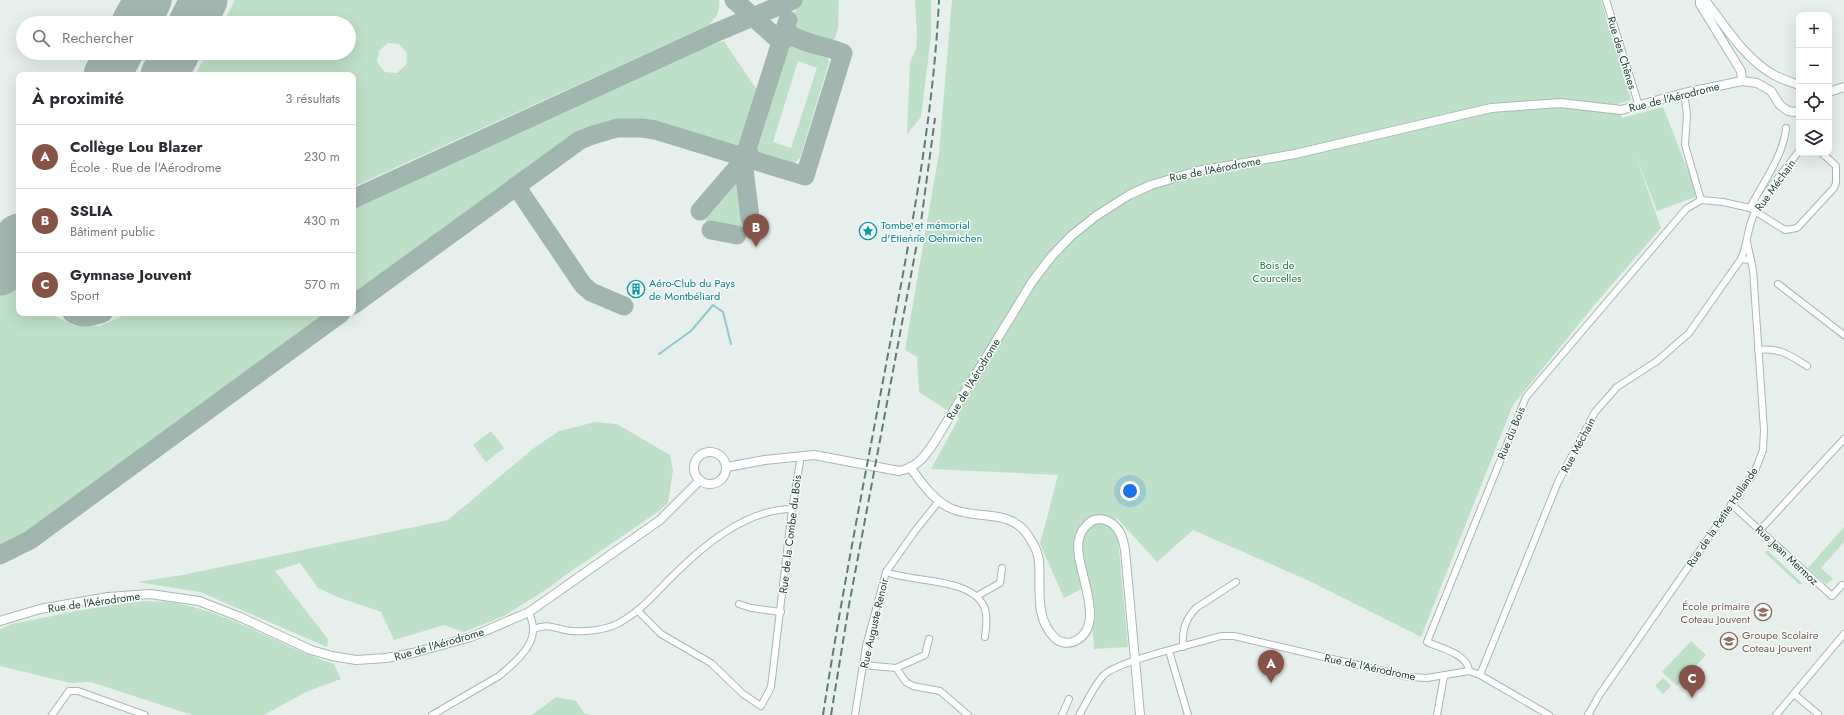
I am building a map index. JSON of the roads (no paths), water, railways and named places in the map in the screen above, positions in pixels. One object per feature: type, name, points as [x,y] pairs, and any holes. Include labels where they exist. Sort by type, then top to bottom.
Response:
[{"type":"street","name":"Rue des Chênes","points":[[1606,0],[1639,106]]},
{"type":"street","points":[[1700,0],[1700,4],[1741,71],[1742,81]]},
{"type":"street","points":[[1705,0],[1730,33],[1751,57],[1773,74],[1796,85]]},
{"type":"street","name":"Rue de l'Aérodrome","points":[[910,467],[922,459],[935,441],[1028,288],[1051,257],[1083,226],[1134,192],[1174,176],[1295,154],[1491,108],[1560,103],[1620,110],[1684,93],[1742,81],[1757,83],[1771,91],[1780,105],[1788,111],[1796,113]]},
{"type":"street","points":[[1832,90],[1844,87]]},
{"type":"street","points":[[1684,93],[1687,114],[1685,145],[1701,200],[1723,202],[1752,210],[1785,230],[1796,228],[1821,203],[1836,183],[1836,166],[1825,156]]},
{"type":"street","name":"Rue Méchain","points":[[1480,675],[1558,482],[1595,412],[1617,387],[1657,361],[1689,333],[1741,259],[1747,242],[1752,210],[1780,153],[1785,139],[1786,128]]},
{"type":"street","name":"Rue Méchain","points":[[1752,210],[1796,155]]},
{"type":"street","name":"Rue du Bois","points":[[1469,671],[1468,665],[1462,658],[1427,642],[1521,406],[1531,391],[1681,215],[1701,200]]},
{"type":"street","name":"Rue de la Petite Hollande","points":[[1588,715],[1600,694],[1755,470],[1763,450],[1764,430],[1758,350],[1751,260],[1747,242]]},
{"type":"street","points":[[1741,259],[1751,260]]},
{"type":"street","points":[[1778,284],[1844,335]]},
{"type":"street","points":[[1758,350],[1770,348],[1779,350],[1807,366]]},
{"type":"street","points":[[1760,530],[1844,439]]},
{"type":"street","points":[[716,452],[724,458],[726,467],[726,472],[720,481],[710,484],[700,480],[694,466],[696,460],[703,453],[716,452]]},
{"type":"street","points":[[726,467],[765,460],[801,456],[822,456],[899,471],[910,467],[933,496],[939,501],[956,510],[1009,519],[1027,532],[1036,549],[1039,560],[1041,612],[1044,625],[1058,641],[1075,641],[1081,636],[1090,620],[1090,607],[1078,539],[1089,522],[1097,519],[1106,520],[1114,524],[1121,532],[1125,550],[1133,624],[1140,715]]},
{"type":"street","name":"Rue de la Combe du Bois","points":[[638,611],[661,634],[711,663],[743,694],[762,706],[770,687],[781,612],[792,509],[801,456]]},
{"type":"street","name":"Rue de l'Aérodrome","points":[[0,621],[40,610],[108,598],[150,594],[175,596],[199,601],[216,607],[311,650],[332,656],[356,660],[386,658],[413,653],[471,637],[529,612],[660,520],[700,480]]},
{"type":"street","name":"Rue Auguste Renoir","points":[[855,715],[866,646],[886,572],[914,531],[939,501]]},
{"type":"street","name":"Rue Jean Mermoz","points":[[1731,504],[1832,596],[1843,585]]},
{"type":"street","points":[[534,629],[543,625],[571,631],[595,630],[616,625],[638,611],[681,567],[706,546],[740,524],[764,513],[777,509],[792,509]]},
{"type":"street","points":[[977,596],[1000,583],[1002,568]]},
{"type":"street","points":[[886,572],[962,588],[977,596],[985,609],[987,620],[984,636]]},
{"type":"street","points":[[1183,647],[1182,632],[1187,620],[1196,608],[1236,582]]},
{"type":"street","points":[[739,604],[751,608],[781,612]]},
{"type":"street","points":[[432,715],[499,676],[525,650],[533,636],[534,629],[529,612]]},
{"type":"street","points":[[1776,715],[1844,634]]},
{"type":"street","name":"Rue de l'Aérodrome","points":[[1079,715],[1104,675],[1111,670],[1136,660],[1221,636],[1234,636],[1409,677],[1427,678],[1469,671]]},
{"type":"street","points":[[863,665],[896,668],[925,655],[929,639]]},
{"type":"street","points":[[1169,651],[1188,715]]},
{"type":"street","points":[[896,668],[906,682],[913,686],[940,691],[968,715]]},
{"type":"street","points":[[1469,671],[1480,675],[1549,715]]},
{"type":"street","points":[[1437,715],[1444,676]]},
{"type":"street","points":[[52,715],[69,691],[78,691],[145,715]]},
{"type":"street","points":[[1794,694],[1818,714]]},
{"type":"street","points":[[1062,715],[1069,699]]},
{"type":"waterway","points":[[659,354],[691,331],[713,305],[723,312],[731,344]]},
{"type":"railway","points":[[823,715],[849,561],[917,192],[929,116],[937,39],[939,0]]},
{"type":"railway","points":[[831,715],[849,605],[921,222],[935,118]]},
{"type":"place","name":"Tombe et mémorial d'Etienne Oehmichen","points":[[868,231]]},
{"type":"place","name":"SSLIA","points":[[756,247]]},
{"type":"place","name":"Aéro-Club du Pays de Montbéliard","points":[[636,289]]},
{"type":"place","name":"École primaire Coteau Jouvent","points":[[1763,612]]},
{"type":"place","name":"Groupe Scolaire Coteau Jouvent","points":[[1729,641]]},
{"type":"place","name":"Collège Lou Blazer","points":[[1271,683]]},
{"type":"place","name":"Gymnase Jouvent","points":[[1692,698]]},
{"type":"park label","name":"Bois de Courcelles","points":[[1277,271]]}]
